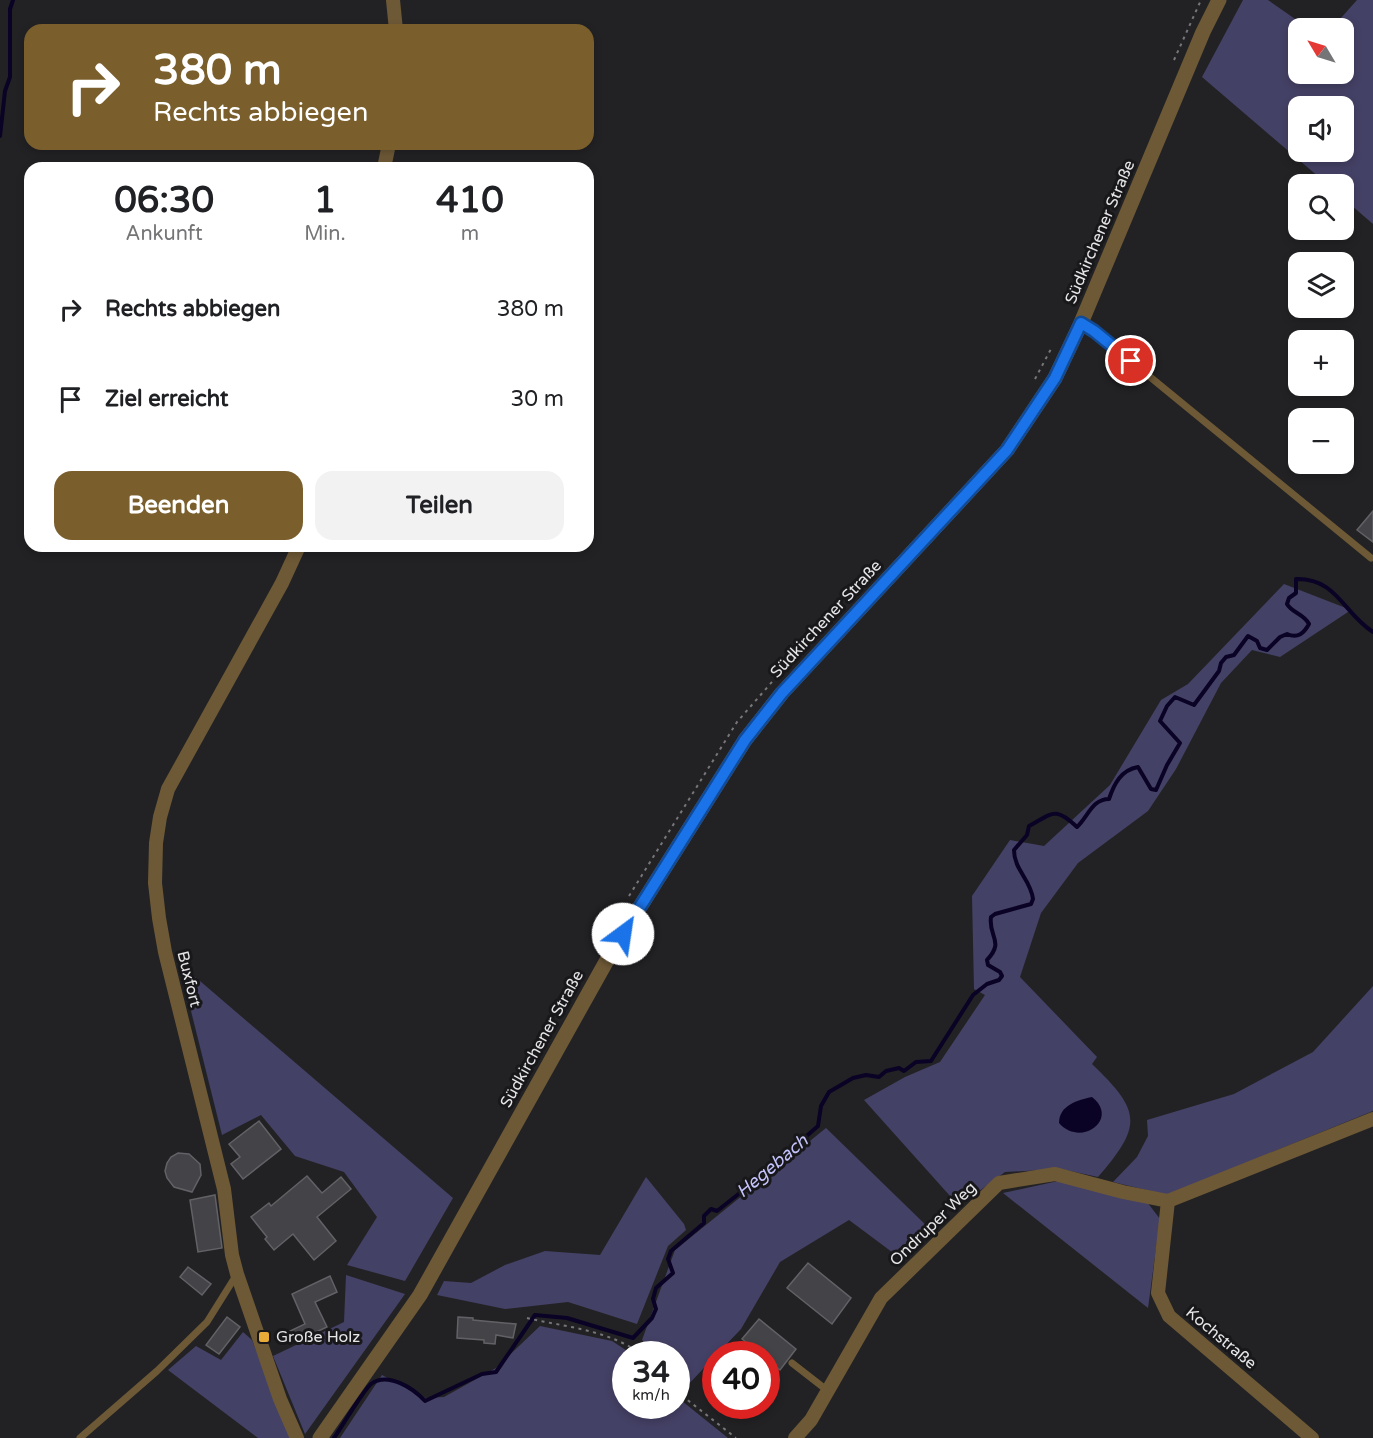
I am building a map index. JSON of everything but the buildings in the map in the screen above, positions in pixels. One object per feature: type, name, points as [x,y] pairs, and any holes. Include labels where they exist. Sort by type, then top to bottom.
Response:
[{"type":"street","points":[[393,0],[395,24]]},
{"type":"street","name":"Südkirchener Straße","points":[[320,1438],[420,1295],[612,953],[745,740],[782,693],[1007,450],[1055,378],[1081,323],[1203,32],[1219,0]]},
{"type":"street","name":"Buxfort","points":[[296,552],[282,583],[168,789],[156,843],[155,883],[165,952],[224,1189],[232,1255],[237,1275],[280,1399],[297,1438]]},
{"type":"street","points":[[1168,1202],[1373,1119]]},
{"type":"street","name":"Ondruper Weg","points":[[795,1438],[811,1420],[881,1298],[999,1183],[1055,1174],[1168,1202]]},
{"type":"street","name":"Kochstraße","points":[[1168,1202],[1158,1293],[1169,1316],[1312,1438]]},
{"type":"lane","points":[[1081,323],[1094,331],[1371,558]]},
{"type":"lane","points":[[80,1438],[157,1371],[207,1322],[237,1275]]},
{"type":"lane","points":[[792,1363],[828,1391]]},
{"type":"path","points":[[527,1318],[602,1334],[616,1341]]},
{"type":"path","points":[[690,1402],[736,1438]]},
{"type":"shaded area","points":[[1243,0],[1268,0],[1294,18],[1288,18],[1288,84],[1354,84],[1354,18],[1341,18],[1357,0],[1373,0],[1373,224],[1354,208],[1354,174],[1315,174],[1301,162],[1354,162],[1354,96],[1288,96],[1288,151],[1202,77]]},
{"type":"shaded area","points":[[1284,584],[1351,610],[1280,657],[1252,650],[1221,683],[1176,769],[1148,811],[1078,863],[1041,913],[1020,977],[1097,1057],[1092,1064],[1120,1094],[1130,1119],[1129,1131],[1123,1144],[1098,1177],[1061,1169],[1005,1172],[959,1206],[864,1100],[905,1077],[940,1062],[985,995],[974,989],[972,896],[1010,840],[1044,846],[1110,785],[1161,700],[1188,684]]},
{"type":"shaded area","points":[[179,963],[453,1198],[405,1281],[347,1265],[377,1217],[344,1172],[295,1156],[261,1115],[222,1135]]},
{"type":"shaded area","points":[[1373,986],[1373,1111],[1167,1195],[1113,1182],[1137,1157],[1148,1136],[1147,1120],[1234,1094],[1313,1052]]},
{"type":"shaded area","points":[[1092,1097],[1100,1105],[1102,1114],[1094,1128],[1077,1133],[1059,1123],[1062,1112],[1070,1104]]},
{"type":"shaded area","points":[[826,1128],[933,1232],[904,1261],[849,1220],[780,1262],[741,1329],[730,1341],[702,1341],[702,1370],[690,1383],[690,1341],[642,1340],[675,1250]]},
{"type":"shaded area","points":[[646,1177],[684,1224],[686,1230],[668,1246],[637,1324],[568,1302],[505,1309],[437,1295],[444,1281],[471,1283],[505,1265],[545,1251],[600,1255]]},
{"type":"shaded area","points":[[1058,1181],[1147,1202],[1160,1219],[1148,1308],[1003,1193]]},
{"type":"shaded area","points":[[346,1275],[405,1294],[305,1434],[273,1356],[344,1322]]},
{"type":"shaded area","points":[[540,1326],[612,1341],[612,1419],[690,1419],[690,1407],[728,1438],[340,1438],[382,1375],[425,1398],[444,1397],[496,1368]]},
{"type":"shaded area","points":[[243,1332],[252,1340],[291,1438],[258,1438],[168,1370],[196,1346],[221,1360]]},
{"type":"waterway","points":[[0,136],[5,91],[10,77],[10,9],[13,0]]},
{"type":"waterway","name":"Hegebach","points":[[334,1438],[363,1393],[371,1384],[378,1381],[385,1379],[400,1383],[425,1401],[482,1374],[496,1372],[535,1315],[567,1318],[633,1338],[652,1318],[656,1309],[653,1299],[656,1288],[673,1273],[668,1259],[671,1251],[704,1223],[704,1216],[711,1209],[717,1211],[783,1159],[818,1126],[821,1106],[829,1092],[853,1078],[866,1075],[879,1077],[886,1071],[899,1068],[904,1071],[916,1062],[931,1061],[973,995],[987,984],[999,980],[1002,976],[1000,972],[988,965],[987,960],[995,948],[991,917],[1031,904],[1032,892],[1017,863],[1014,850],[1027,835],[1029,826],[1049,815],[1058,814],[1070,820],[1077,827],[1094,805],[1109,799],[1113,788],[1123,774],[1138,767],[1151,789],[1156,790],[1180,743],[1160,721],[1167,706],[1175,697],[1194,705],[1219,671],[1221,663],[1226,657],[1234,655],[1248,636],[1257,641],[1260,648],[1267,650],[1280,637],[1303,632],[1309,624],[1287,604],[1289,598],[1296,593],[1296,579],[1310,580],[1330,590],[1354,616],[1373,632]]},
{"type":"place","name":"Große Holz","points":[[264,1337]]},
{"type":"route","points":[[623,934],[724,771],[764,714],[1007,450],[1055,378],[1081,323],[1131,361]]}]
